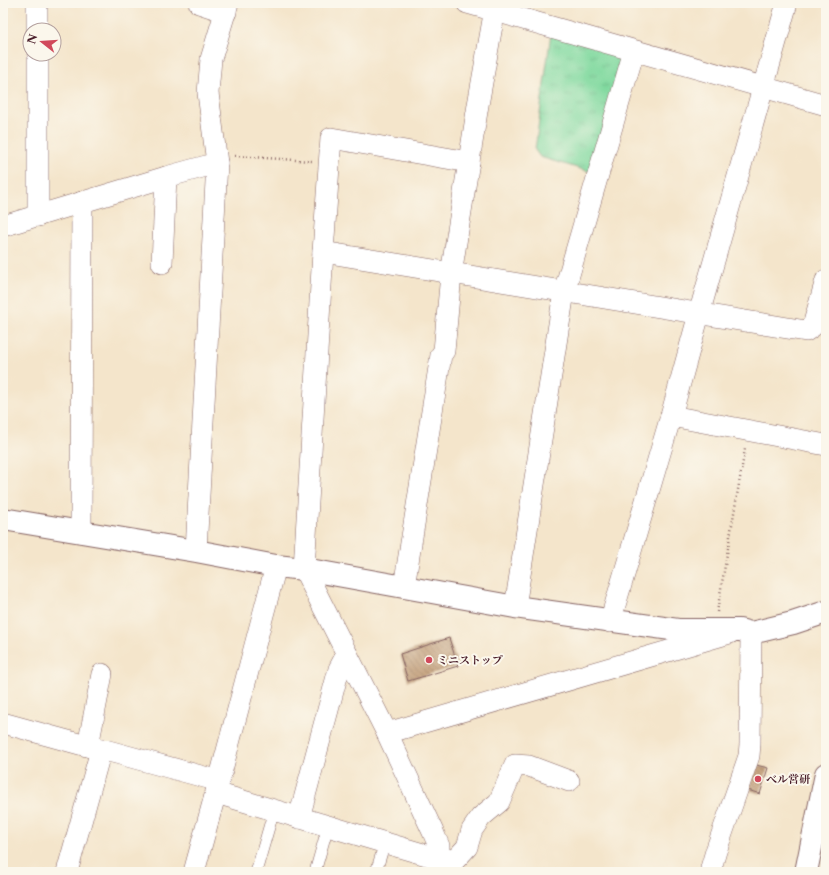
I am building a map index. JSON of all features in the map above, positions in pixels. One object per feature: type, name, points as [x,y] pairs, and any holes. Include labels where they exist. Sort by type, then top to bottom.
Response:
[{"type":"street","points":[[37,3],[38,22]]},
{"type":"street","points":[[196,551],[216,159],[208,93],[211,59],[227,7],[199,3]]},
{"type":"street","points":[[467,3],[495,7],[634,51],[826,105]]},
{"type":"street","points":[[610,622],[671,416],[698,314],[787,3]]},
{"type":"street","points":[[404,587],[441,355],[444,351],[451,274],[468,162],[495,7]]},
{"type":"street","points":[[515,607],[564,292],[634,51]]},
{"type":"street","points":[[38,62],[38,216]]},
{"type":"street","points":[[440,866],[439,846],[387,733],[304,569],[331,138],[468,162]]},
{"type":"street","points":[[3,226],[166,177],[216,159]]},
{"type":"street","points":[[162,263],[166,177]]},
{"type":"street","points":[[81,532],[82,202]]},
{"type":"street","points":[[323,252],[806,331],[812,326],[826,280]]},
{"type":"street","points":[[671,416],[826,445]]},
{"type":"street","points":[[3,519],[610,622],[678,630],[746,632]]},
{"type":"street","points":[[194,872],[276,566]]},
{"type":"street","points":[[387,733],[746,632],[793,623],[826,612]]},
{"type":"street","points":[[712,872],[711,868],[716,851],[749,756],[750,744],[746,632]]},
{"type":"street","points":[[299,818],[339,669],[346,654]]},
{"type":"street","points":[[67,872],[95,748],[102,674]]},
{"type":"street","points":[[3,723],[105,750],[218,787],[274,810],[385,842],[440,866],[455,860],[467,847],[472,830],[481,817],[499,802],[515,765],[529,766],[569,781]]},
{"type":"street","points":[[806,872],[826,774]]},
{"type":"lane","points":[[256,872],[274,810]]},
{"type":"lane","points":[[315,872],[328,826]]},
{"type":"lane","points":[[376,872],[385,842]]},
{"type":"path","points":[[216,159],[329,162]]},
{"type":"path","points":[[714,630],[749,430]]},
{"type":"green space","points":[[551,33],[619,53],[623,61],[591,172],[540,157],[535,150]]},
{"type":"building","name":"ミニストップ","points":[[449,638],[458,666],[408,681],[400,654]]},
{"type":"building","name":"べル営研","points":[[756,765],[768,768],[760,794],[748,790]]},
{"type":"place","name":"ミニストップ","points":[[429,660]]},
{"type":"place","name":"べル営研","points":[[758,779]]}]
